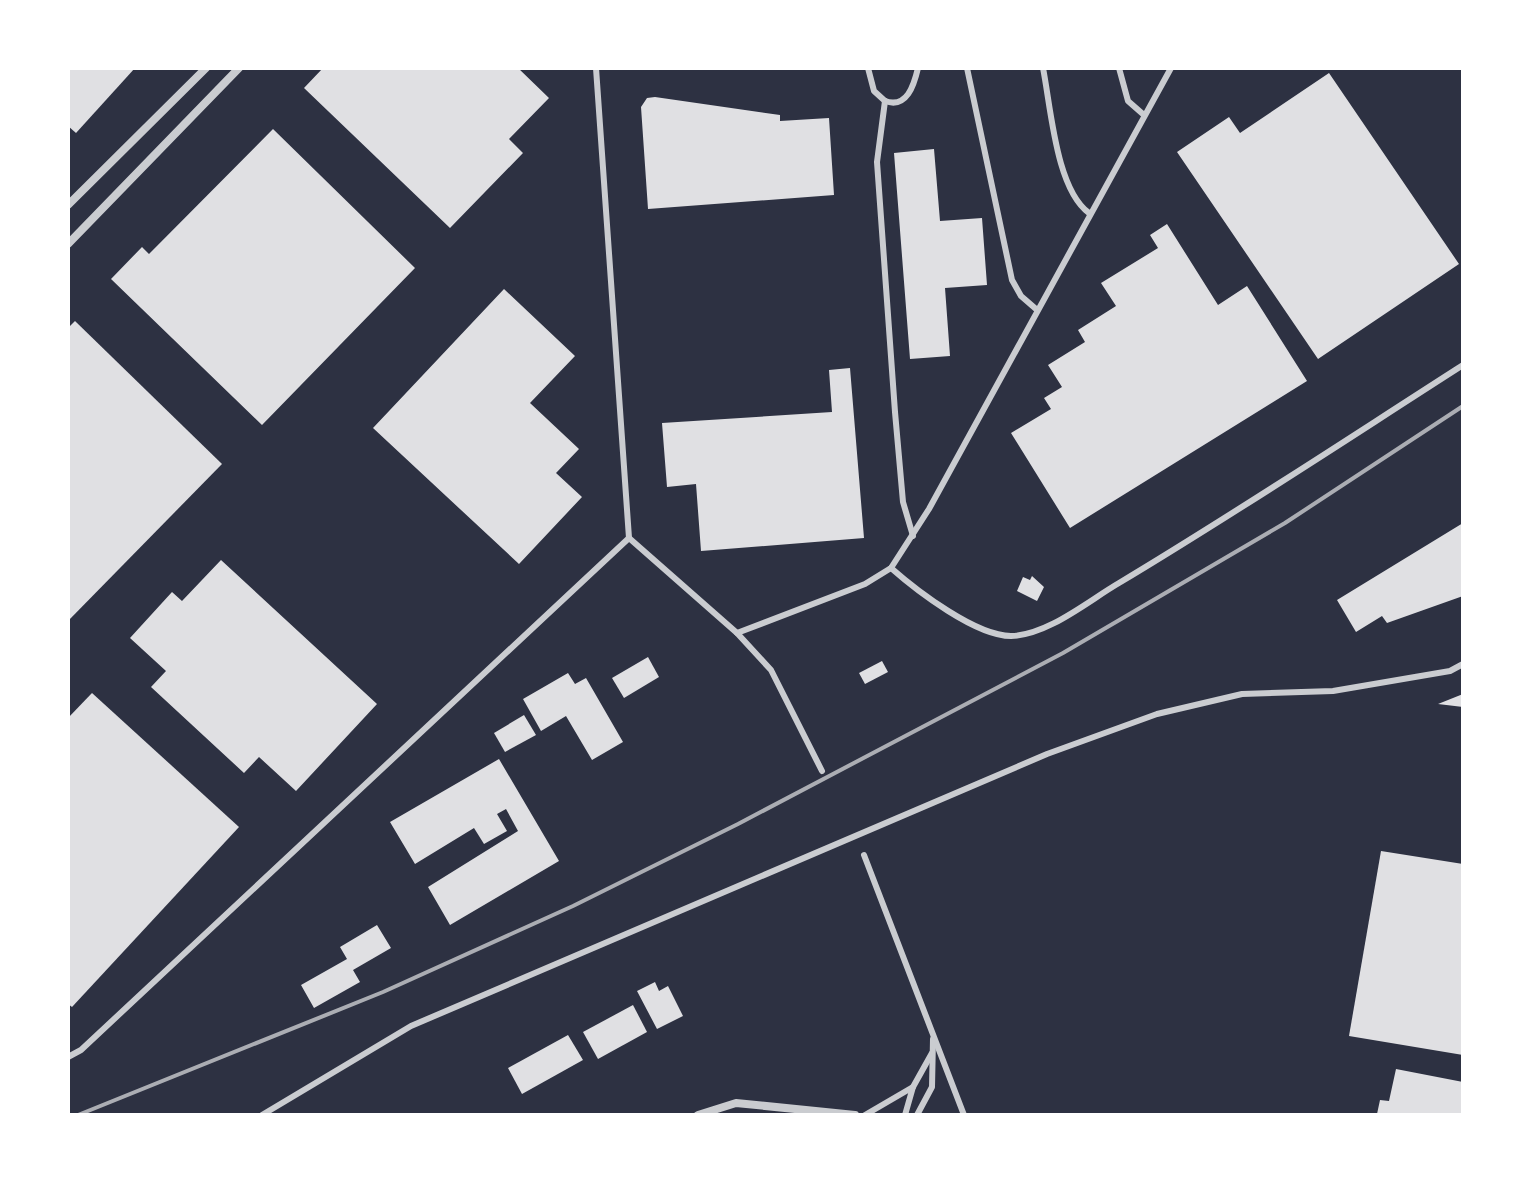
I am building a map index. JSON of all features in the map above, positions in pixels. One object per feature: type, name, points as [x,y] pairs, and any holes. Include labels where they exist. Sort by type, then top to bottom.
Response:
[{"type":"street","points":[[70,201],[206,68]]},
{"type":"street","points":[[68,244],[239,68]]},
{"type":"street","points":[[596,68],[629,538],[737,633],[771,670],[822,771]]},
{"type":"street","points":[[868,68],[874,91],[885,101],[899,101],[910,93],[918,68]]},
{"type":"street","points":[[967,68],[1012,280],[1021,296],[1036,309]]},
{"type":"street","points":[[1043,68],[1067,186],[1078,205],[1089,213]]},
{"type":"street","points":[[1119,68],[1128,101],[1144,115]]},
{"type":"street","points":[[737,633],[865,584],[891,568],[913,536],[1171,68]]},
{"type":"street","points":[[885,101],[877,162],[900,472],[913,536]]},
{"type":"street","points":[[891,568],[911,586],[987,631],[1016,635],[1035,630],[1158,560],[1463,365]]},
{"type":"street","points":[[68,1057],[81,1050],[629,538]]},
{"type":"street","points":[[262,1115],[411,1026],[1047,754],[1157,714],[1242,694],[1333,691],[1450,671],[1463,664]]},
{"type":"street","points":[[864,855],[964,1115]]},
{"type":"street","points":[[917,1115],[932,1087],[933,1036]]},
{"type":"street","points":[[905,1115],[913,1087],[932,1053]]},
{"type":"street","points":[[865,1115],[913,1087]]},
{"type":"street","points":[[698,1115],[736,1103],[855,1115]]},
{"type":"building","points":[[68,68],[135,68],[76,133],[68,126]]},
{"type":"building","points":[[323,68],[518,68],[549,98],[509,139],[523,153],[450,228],[304,88]]},
{"type":"building","points":[[1329,73],[1459,264],[1318,359],[1177,152],[1229,117],[1240,133]]},
{"type":"building","points":[[647,98],[780,115],[780,121],[829,118],[834,195],[648,209],[641,107]]},
{"type":"building","points":[[273,129],[415,268],[262,425],[111,279],[142,247],[149,254]]},
{"type":"building","points":[[934,149],[940,221],[982,218],[987,285],[945,288],[950,356],[910,359],[894,153]]},
{"type":"building","points":[[1167,224],[1218,305],[1247,286],[1307,381],[1070,528],[1011,433],[1051,409],[1044,398],[1062,387],[1048,365],[1085,342],[1078,330],[1116,306],[1101,283],[1158,248],[1150,235]]},
{"type":"building","points":[[504,289],[575,356],[530,403],[579,449],[556,473],[582,497],[519,564],[373,428]]},
{"type":"building","points":[[75,321],[222,464],[68,621],[68,328]]},
{"type":"building","points":[[850,368],[864,538],[701,551],[696,484],[667,487],[662,423],[832,412],[829,370]]},
{"type":"building","points":[[1463,523],[1463,596],[1387,623],[1382,616],[1356,632],[1337,600]]},
{"type":"building","points":[[221,560],[377,704],[296,791],[259,757],[244,773],[151,687],[166,671],[130,638],[172,592],[182,601]]},
{"type":"building","points":[[1032,576],[1044,587],[1037,601],[1017,591],[1023,577],[1030,580]]},
{"type":"building","points":[[648,657],[659,677],[624,698],[612,678]]},
{"type":"building","points":[[882,661],[888,672],[865,684],[859,673]]},
{"type":"building","points":[[568,673],[575,684],[586,678],[623,742],[592,760],[566,716],[541,731],[523,699]]},
{"type":"building","points":[[92,693],[239,827],[72,1007],[68,1004],[68,718]]},
{"type":"building","points":[[1463,694],[1463,707],[1438,704]]},
{"type":"building","points":[[524,715],[536,735],[505,752],[494,733]]},
{"type":"building","points":[[499,759],[559,861],[450,925],[428,887],[518,831],[506,809],[497,814],[507,831],[484,844],[474,828],[415,864],[390,822]]},
{"type":"building","points":[[1381,851],[1463,864],[1463,1055],[1349,1036]]},
{"type":"building","points":[[377,925],[391,948],[353,970],[360,982],[314,1008],[301,985],[347,959],[340,947]]},
{"type":"building","points":[[655,982],[659,991],[668,986],[683,1016],[657,1029],[637,991]]},
{"type":"building","points":[[633,1005],[647,1032],[598,1059],[583,1032]]},
{"type":"building","points":[[568,1035],[583,1060],[522,1094],[508,1068]]},
{"type":"building","points":[[1396,1069],[1463,1082],[1463,1115],[1377,1114],[1380,1100],[1389,1101]]},
{"type":"railway","points":[[78,1115],[383,992],[573,906],[738,824],[1063,653],[1285,523],[1463,406]]}]
